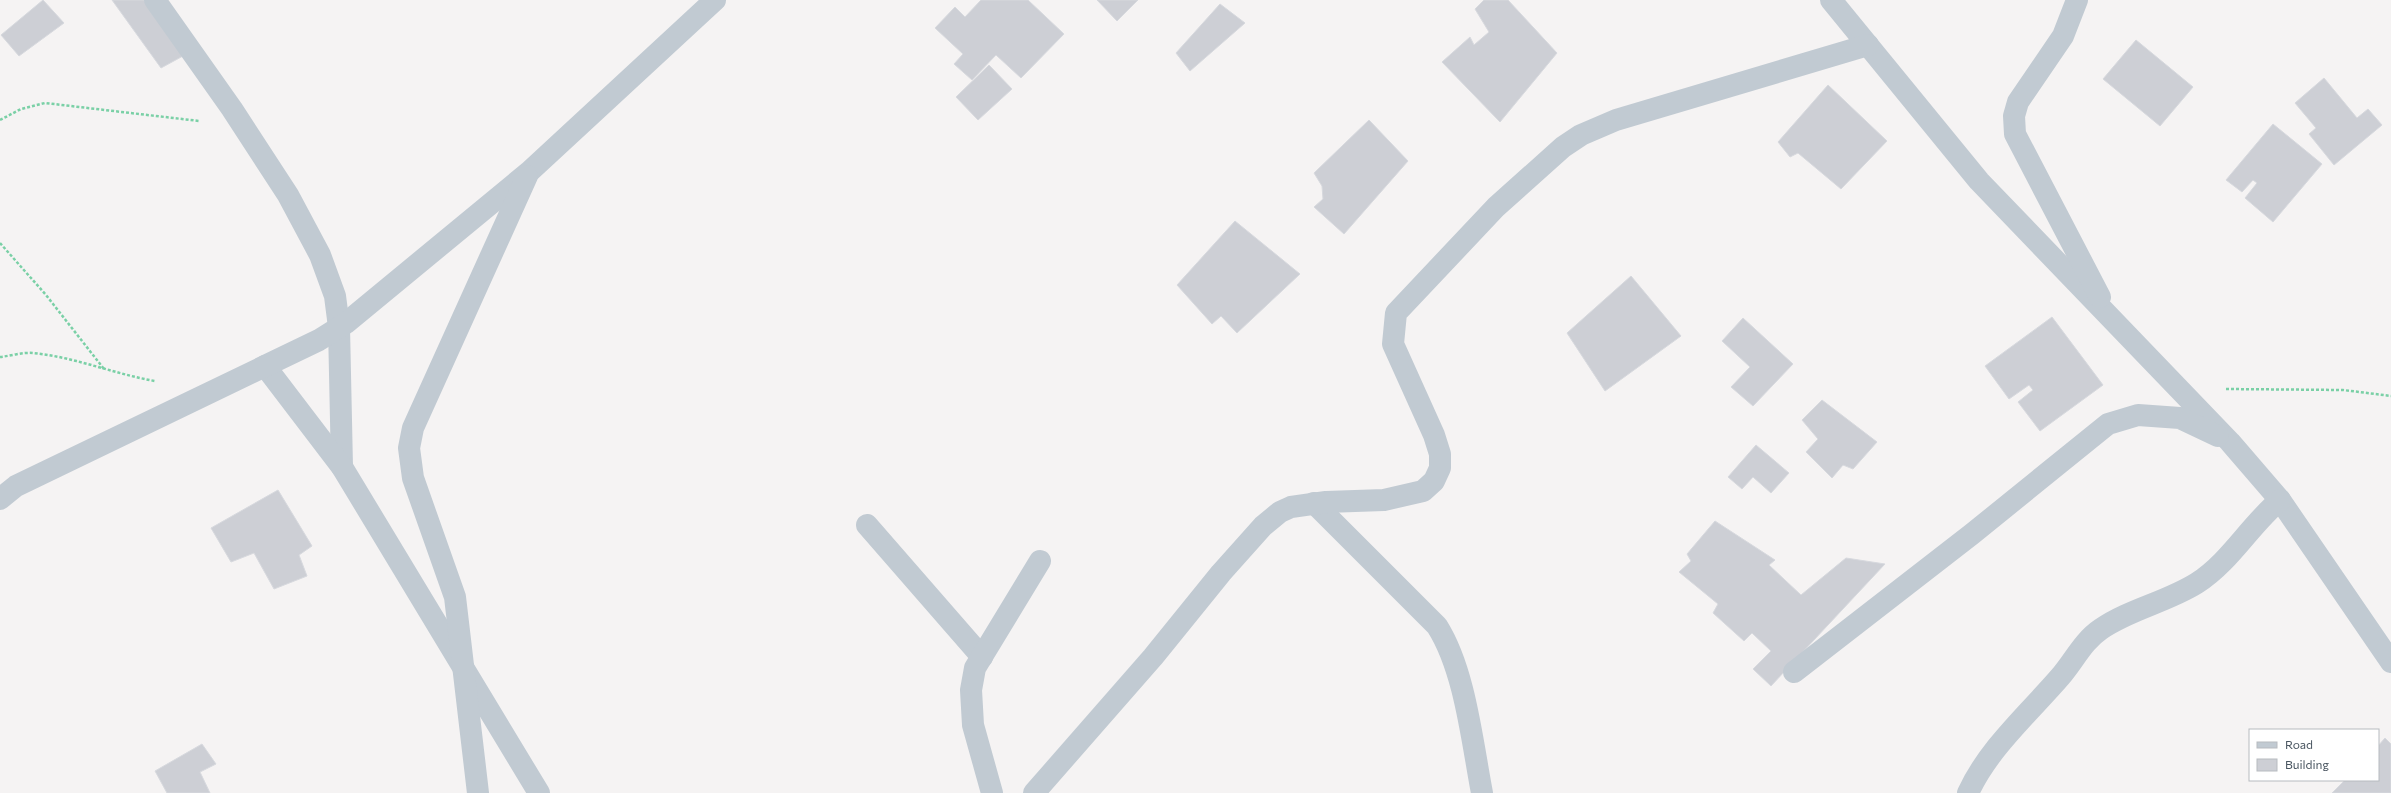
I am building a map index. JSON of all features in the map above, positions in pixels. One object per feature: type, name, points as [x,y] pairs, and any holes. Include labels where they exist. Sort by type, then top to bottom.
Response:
[{"type":"street","points":[[156,0],[239,120],[288,195],[320,255],[335,296],[339,327],[342,467]]},
{"type":"street","points":[[0,499],[16,486],[319,340],[339,327],[529,172],[715,0]]},
{"type":"street","points":[[1831,0],[1978,181],[2179,388],[2230,442],[2280,500],[2391,662]]},
{"type":"street","points":[[2077,0],[2064,36],[2018,102],[2014,116],[2015,134],[2111,319]]},
{"type":"street","points":[[1034,793],[1153,657],[1220,573],[1263,526],[1280,512],[1291,507],[1314,503],[1384,500],[1423,491],[1434,481],[1440,468],[1440,454],[1434,435],[1393,344],[1396,313],[1496,207],[1563,147],[1581,135],[1616,120],[1868,45]]},
{"type":"street","points":[[478,793],[455,597],[413,478],[409,448],[413,428],[529,172]]},
{"type":"street","points":[[265,366],[342,467],[539,793]]},
{"type":"street","points":[[1794,672],[1972,534],[2108,424],[2138,415],[2180,418],[2230,442]]},
{"type":"street","points":[[1968,793],[1983,765],[2061,675],[2085,643],[2101,629],[2127,614],[2197,583],[2221,564],[2262,514],[2280,500]]},
{"type":"street","points":[[1314,503],[1437,626],[1448,644],[1456,664],[1482,793]]},
{"type":"street","points":[[867,525],[982,657]]},
{"type":"street","points":[[992,793],[973,725],[971,706],[975,668],[1040,561]]},
{"type":"path","points":[[0,120],[22,109],[45,103],[208,122],[239,120]]},
{"type":"path","points":[[0,243],[46,295],[104,370]]},
{"type":"path","points":[[0,357],[32,353],[74,360],[104,370],[160,382]]},
{"type":"path","points":[[2179,388],[2343,390],[2391,396]]},
{"type":"building","points":[[43,0],[64,23],[19,56],[1,35]]},
{"type":"building","points":[[112,0],[144,0],[183,56],[161,68]]},
{"type":"building","points":[[981,0],[1028,0],[1064,34],[1021,78],[996,55],[972,80],[954,64],[963,54],[935,28],[955,7],[965,17]]},
{"type":"building","points":[[1097,0],[1138,0],[1117,21]]},
{"type":"building","points":[[1484,0],[1508,0],[1557,53],[1500,122],[1442,62],[1470,37],[1474,45],[1489,32],[1475,9]]},
{"type":"building","points":[[1220,4],[1245,23],[1190,71],[1176,53]]},
{"type":"building","points":[[2136,40],[2193,87],[2160,126],[2103,79]]},
{"type":"building","points":[[989,65],[1012,89],[978,120],[956,97]]},
{"type":"building","points":[[2324,78],[2357,118],[2368,109],[2382,125],[2334,165],[2309,134],[2316,128],[2295,103]]},
{"type":"building","points":[[1828,85],[1887,141],[1841,189],[1798,153],[1790,157],[1778,142]]},
{"type":"building","points":[[1369,120],[1408,161],[1344,234],[1314,207],[1323,199],[1322,186],[1314,173]]},
{"type":"building","points":[[2273,124],[2322,164],[2273,222],[2245,198],[2257,183],[2253,180],[2242,192],[2226,180]]},
{"type":"building","points":[[1235,221],[1300,274],[1237,333],[1221,316],[1212,324],[1177,285]]},
{"type":"building","points":[[1631,276],[1681,336],[1605,391],[1567,333]]},
{"type":"building","points":[[2052,317],[2103,385],[2040,431],[2018,402],[2033,390],[2029,385],[2009,399],[1985,366]]},
{"type":"building","points":[[1743,318],[1793,364],[1753,406],[1731,387],[1750,367],[1722,341]]},
{"type":"building","points":[[1822,400],[1877,442],[1853,469],[1843,465],[1832,478],[1806,452],[1818,439],[1802,420]]},
{"type":"building","points":[[1756,445],[1789,473],[1771,493],[1753,477],[1742,489],[1728,477]]},
{"type":"building","points":[[278,490],[312,546],[299,555],[307,576],[274,589],[254,553],[231,562],[211,528]]},
{"type":"building","points":[[1715,521],[1775,560],[1769,565],[1801,595],[1846,558],[1885,564],[1771,686],[1753,669],[1771,651],[1752,633],[1744,641],[1713,613],[1718,604],[1679,572],[1691,561],[1687,554]]},
{"type":"building","points":[[2385,738],[2391,744],[2391,793],[2332,793],[2344,781],[2379,781],[2379,745]]},
{"type":"building","points":[[202,744],[216,764],[200,772],[210,793],[167,793],[155,771]]}]
